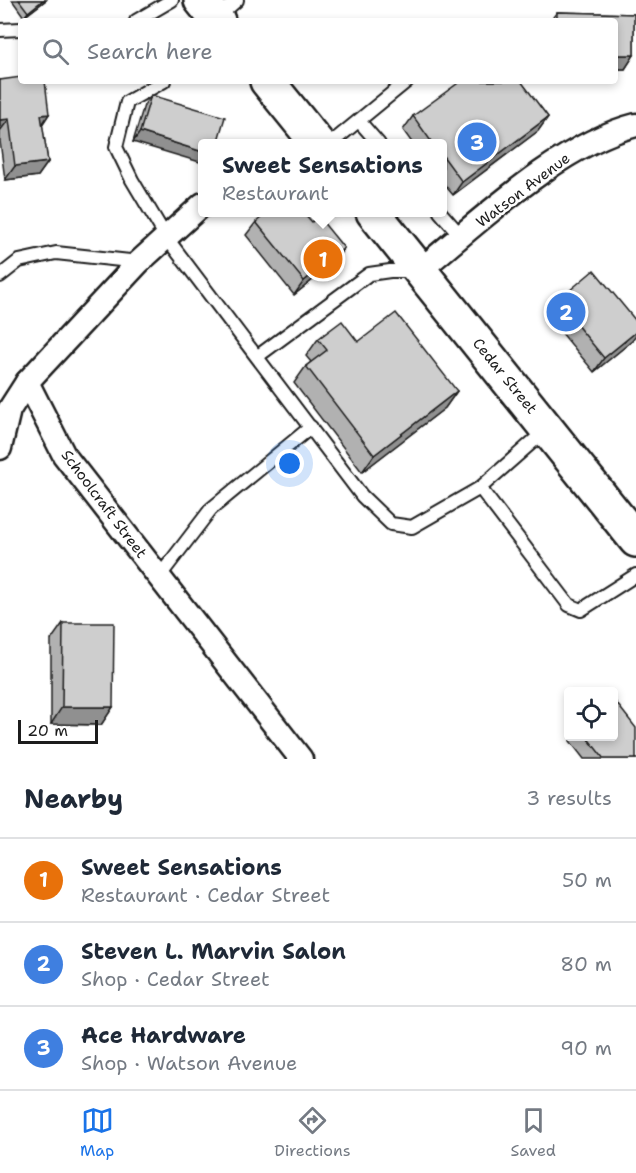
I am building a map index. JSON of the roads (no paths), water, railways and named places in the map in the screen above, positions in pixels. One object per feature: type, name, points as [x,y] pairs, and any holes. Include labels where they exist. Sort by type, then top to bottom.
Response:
[{"type":"main road","points":[[269,84],[311,139]]},
{"type":"main road","name":"Cedar Street","points":[[376,217],[636,539]]},
{"type":"street","name":"Watson Avenue","points":[[419,271],[556,162],[589,144],[636,125]]},
{"type":"street","points":[[0,448],[9,410],[27,382],[139,262],[198,208]]},
{"type":"street","name":"Schoolcraft Street","points":[[27,382],[64,455],[301,759]]},
{"type":"lane","points":[[141,18],[172,0]]},
{"type":"lane","points":[[0,30],[18,29]]},
{"type":"lane","points":[[159,84],[127,102],[116,147],[132,180],[166,237],[362,496],[391,524],[412,528],[480,488],[547,429]]},
{"type":"lane","points":[[318,139],[359,121],[403,84]]},
{"type":"lane","points":[[359,121],[375,139]]},
{"type":"lane","points":[[444,217],[462,237]]},
{"type":"lane","points":[[0,276],[19,261],[56,254],[139,262]]},
{"type":"lane","points":[[258,356],[369,274],[419,271]]},
{"type":"lane","points":[[159,577],[211,509],[311,427]]},
{"type":"lane","points":[[480,488],[568,605],[581,610],[636,575]]},
{"type":"place","name":"Ace Hardware","points":[[477,142]]},
{"type":"place","name":"Sweet Sensations","points":[[323,259]]},
{"type":"place","name":"Steven L. Marvin Salon","points":[[566,312]]}]
